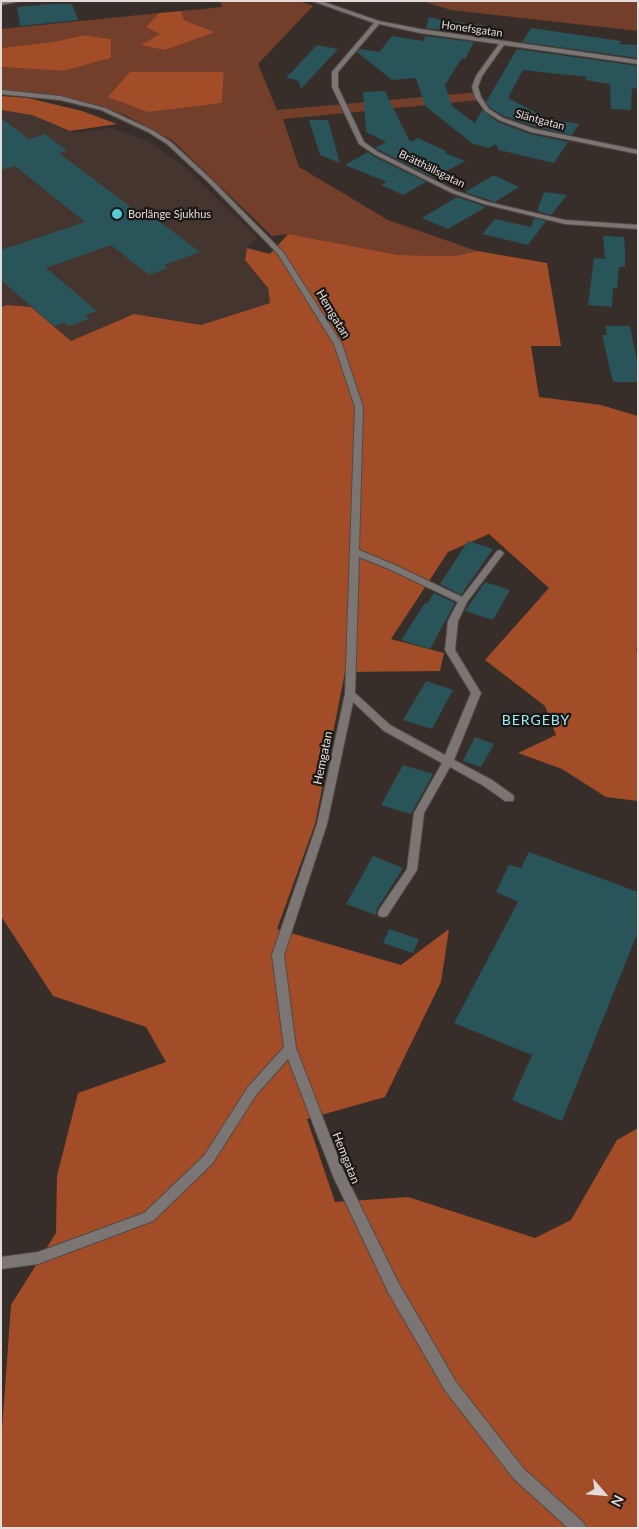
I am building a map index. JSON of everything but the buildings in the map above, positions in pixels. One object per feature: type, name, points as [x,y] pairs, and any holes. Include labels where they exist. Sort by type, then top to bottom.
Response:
[{"type":"street","points":[[1,3],[19,1]]},
{"type":"street","name":"Honefsgatan","points":[[315,1],[378,22],[420,31],[638,62]]},
{"type":"street","name":"Brätthällsgatan","points":[[378,22],[335,72],[335,87],[361,143],[376,153],[454,192],[486,203],[560,221],[638,227]]},
{"type":"street","name":"Släntgatan","points":[[502,43],[479,76],[475,87],[479,100],[487,110],[501,119],[533,131],[638,152]]},
{"type":"street","name":"Hemgatan","points":[[1,92],[60,98],[103,109],[150,131],[169,143],[210,180],[281,253],[338,344],[359,407],[350,694],[322,824],[278,955],[290,1048],[337,1172],[393,1287],[451,1387],[519,1474],[579,1528]]},
{"type":"street","points":[[355,552],[392,567],[463,601]]},
{"type":"street","points":[[383,913],[412,870],[419,813],[448,762],[476,693],[450,650],[453,621],[463,601],[500,553]]},
{"type":"street","points":[[350,694],[387,728],[488,783],[509,798]]},
{"type":"street","points":[[1,1263],[38,1258],[148,1217],[208,1160],[252,1091],[290,1048]]},
{"type":"shaded area","points":[[220,1],[299,1],[313,6],[258,64],[277,110],[480,92],[479,100],[283,119],[299,167],[388,220],[477,251],[455,256],[399,255],[288,234],[272,236],[173,141],[127,116],[104,107],[60,96],[1,90],[1,67],[63,71],[111,58],[111,39],[84,35],[53,42],[1,48],[1,29],[159,13],[146,27],[215,32],[184,20],[181,11],[222,7]],"holes":[[[224,72],[222,103],[200,105]]]},
{"type":"shaded area","points":[[421,1],[638,1],[638,31],[451,10]]},
{"type":"shaded area","points":[[181,11],[184,20],[215,32],[165,50],[141,45],[160,34],[146,27],[159,13]]},
{"type":"shaded area","points":[[84,35],[111,39],[111,58],[63,71],[1,67],[1,48],[53,42]]},
{"type":"shaded area","points":[[130,72],[224,72],[222,103],[148,112],[108,97]]},
{"type":"shaded area","points":[[1,96],[28,98],[82,111],[117,124],[70,131],[32,115],[1,110]]},
{"type":"shaded area","name":"Borlänge Sjukhus","points":[[1,110],[32,115],[74,133],[112,128],[148,141],[187,169],[257,238],[247,248],[245,260],[268,289],[270,303],[201,325],[134,314],[71,341],[31,307],[7,305],[1,307]]},
{"type":"shaded area","points":[[288,234],[399,255],[455,256],[477,251],[547,263],[561,346],[531,346],[539,397],[601,405],[638,416],[638,645],[636,650],[638,655],[638,801],[606,797],[562,769],[518,753],[556,735],[545,706],[485,660],[549,588],[489,534],[448,552],[391,639],[444,653],[440,671],[345,672],[315,824],[277,929],[401,965],[449,929],[441,982],[385,1097],[307,1119],[335,1202],[408,1197],[535,1238],[571,1220],[617,1140],[638,1128],[638,1528],[1,1528],[1,1443],[11,1305],[56,1233],[57,1176],[78,1093],[166,1062],[146,1027],[53,996],[1,916],[1,307],[7,305],[31,307],[71,341],[134,314],[201,325],[270,303],[268,288],[245,260],[247,248],[270,254]]},
{"type":"place","name":"Borlänge Sjukhus","points":[[117,214]]},
{"type":"district","name":"BERGEBY","points":[[536,720]]}]
